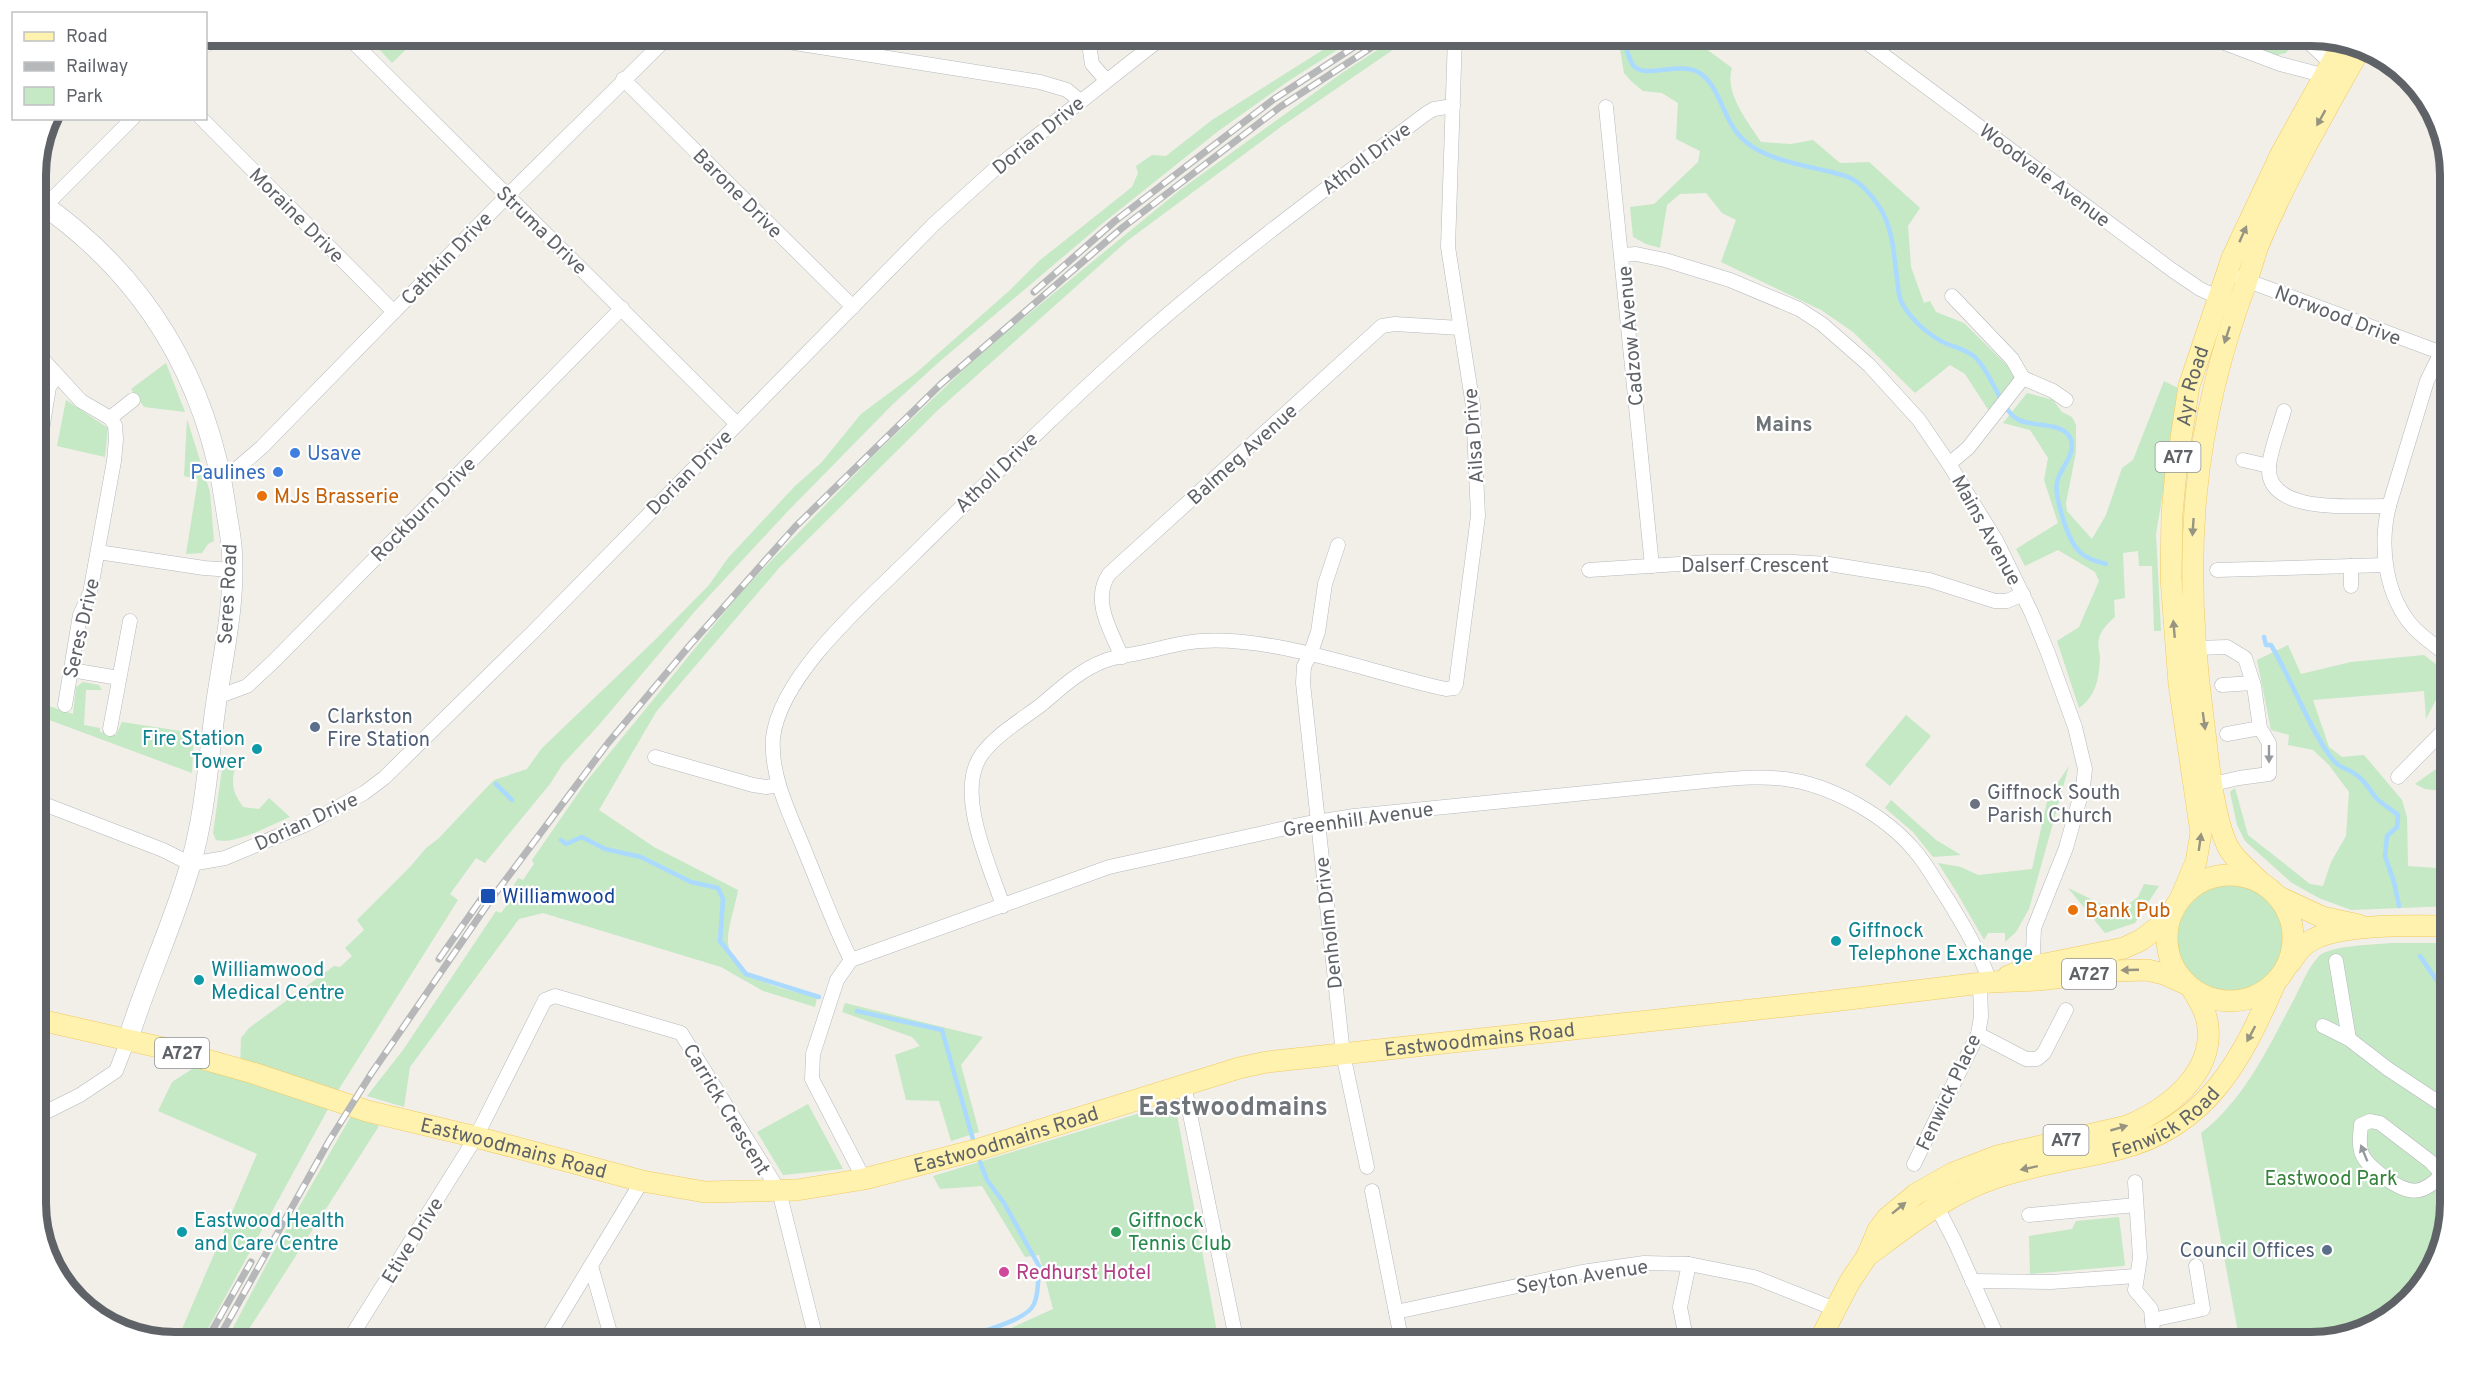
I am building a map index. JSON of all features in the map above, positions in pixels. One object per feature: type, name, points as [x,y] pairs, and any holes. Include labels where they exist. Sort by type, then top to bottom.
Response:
[{"type":"main road","name":"Ayr Road","points":[[2181,897],[2196,862],[2201,833],[2178,674],[2170,549],[2176,471],[2189,386],[2227,301],[2247,281],[2257,248],[2290,177],[2340,50]]},
{"type":"main road","name":"Ayr Road","points":[[2260,882],[2228,847],[2222,830],[2213,784],[2196,648],[2192,538],[2197,477],[2227,301],[2227,273],[2273,169],[2333,72],[2354,54]]},
{"type":"main road","points":[[2368,927],[2322,917],[2278,897],[2260,882],[2235,875],[2213,876],[2195,885],[2181,897],[2169,918],[2168,953],[2177,973],[2189,986],[2217,1000],[2237,1001],[2254,996],[2281,974],[2303,946],[2321,936],[2368,927],[2440,926]]},
{"type":"main road","points":[[2278,897],[2287,911],[2293,931],[2292,947],[2281,974]]},
{"type":"main road","name":"Eastwoodmains Road","points":[[47,1022],[253,1073],[367,1111],[477,1137],[642,1181],[705,1192],[778,1191],[820,1187],[864,1179],[976,1150],[1184,1084],[1267,1062],[1824,1002],[1985,982],[2037,973],[2124,948],[2147,937],[2169,918]]},
{"type":"main road","name":"Eastwoodmains Road","points":[[2037,973],[2135,969],[2164,974],[2189,986]]},
{"type":"main road","name":"Fenwick Road","points":[[1824,1332],[1887,1218],[1931,1197],[1995,1178],[2120,1149],[2153,1138],[2180,1123],[2204,1104],[2221,1086],[2257,1024],[2281,974]]},
{"type":"main road","name":"Fenwick Road","points":[[1931,1197],[1963,1168],[1997,1156],[2127,1126],[2170,1102],[2187,1086],[2200,1066],[2208,1040],[2207,1019],[2189,986]]},
{"type":"street","name":"Struma Drive","points":[[357,46],[737,424]]},
{"type":"street","name":"Cathkin Drive","points":[[222,477],[234,472],[262,447],[507,196],[659,46]]},
{"type":"street","points":[[813,46],[1040,82],[1067,90],[1080,101]]},
{"type":"street","points":[[1089,46],[1092,64],[1106,80]]},
{"type":"street","name":"Dorian Drive","points":[[191,864],[225,858],[307,824],[364,793],[384,778],[533,632],[934,224],[996,168],[1151,46]]},
{"type":"street","name":"Ailsa Drive","points":[[1310,655],[1446,689],[1456,684],[1478,516],[1473,406],[1448,247],[1455,46]]},
{"type":"street","name":"Woodvale Avenue","points":[[1871,46],[2172,270],[2227,301]]},
{"type":"street","points":[[2232,46],[2280,64],[2333,72]]},
{"type":"street","points":[[2311,46],[2333,72]]},
{"type":"street","name":"Barone Drive","points":[[624,80],[853,308]]},
{"type":"street","name":"Atholl Drive","points":[[851,960],[785,804],[779,784],[773,740],[780,710],[796,680],[846,623],[978,489],[1128,349],[1310,200],[1427,113],[1434,109],[1452,106]]},
{"type":"street","name":"Cadzow Avenue","points":[[1606,107],[1652,566]]},
{"type":"street","points":[[47,199],[130,120]]},
{"type":"street","name":"Moraine Drive","points":[[203,120],[394,312]]},
{"type":"street","name":"Seres Road","points":[[47,213],[98,249],[128,282],[179,355],[212,436],[222,477],[232,555],[231,603],[200,826],[191,864],[169,932],[140,1002],[128,1040]]},
{"type":"street","name":"Mains Avenue","points":[[1622,255],[1636,254],[1698,269],[1752,288],[1799,309],[1829,330],[1893,389],[1919,420],[1949,464],[2001,550],[2023,594],[2075,727],[2085,769],[2083,786],[2066,848],[2034,928],[2033,952],[2037,973]]},
{"type":"street","name":"Norwood Drive","points":[[2227,273],[2439,353]]},
{"type":"street","points":[[1952,296],[2012,359],[2023,378],[2053,391],[2066,400]]},
{"type":"street","name":"Rockburn Drive","points":[[217,697],[247,686],[274,661],[622,308]]},
{"type":"street","name":"Balmeg Avenue","points":[[1122,657],[1103,610],[1100,595],[1109,574],[1382,326],[1395,324],[1460,328]]},
{"type":"street","points":[[2439,362],[2427,381],[2389,506],[2385,521],[2385,565],[2392,590],[2413,627],[2439,648]]},
{"type":"street","points":[[47,366],[81,401],[110,418],[133,400]]},
{"type":"street","points":[[47,404],[50,387],[56,377]]},
{"type":"street","points":[[1949,464],[1968,448],[2023,378]]},
{"type":"street","points":[[2284,411],[2269,466],[2271,479],[2289,499],[2311,504],[2389,506]]},
{"type":"street","name":"Seres Drive","points":[[65,705],[80,615],[90,592],[114,461],[115,425],[110,418]]},
{"type":"street","points":[[2243,460],[2269,466]]},
{"type":"street","name":"Denholm Drive","points":[[1338,545],[1325,584],[1318,632],[1304,666],[1303,683],[1343,1054],[1367,1167]]},
{"type":"street","name":"Seres Drive","points":[[98,552],[232,570]]},
{"type":"street","name":"Dalserf Crescent","points":[[1589,570],[1755,561],[1829,564],[1929,580],[1995,601],[2007,601],[2023,594]]},
{"type":"street","points":[[2217,570],[2385,565]]},
{"type":"street","points":[[2351,566],[2351,586]]},
{"type":"street","points":[[110,729],[130,621]]},
{"type":"street","points":[[1003,906],[972,808],[974,768],[982,754],[995,740],[1071,681],[1105,660],[1178,644],[1203,641],[1252,644],[1310,655]]},
{"type":"street","points":[[2178,674],[2196,648],[2227,646],[2245,658],[2253,683],[2260,728],[2269,743],[2269,774],[2213,784]]},
{"type":"street","points":[[71,670],[119,678]]},
{"type":"street","points":[[2222,685],[2253,683]]},
{"type":"street","points":[[2227,734],[2260,728]]},
{"type":"street","points":[[2398,777],[2440,735]]},
{"type":"street","points":[[655,757],[753,785],[766,787],[779,784]]},
{"type":"street","name":"Greenhill Avenue","points":[[851,960],[1109,867],[1317,822],[1716,780],[1766,777],[1807,783],[1848,799],[1893,830],[1915,850],[1962,922],[1984,965],[1985,982]]},
{"type":"street","points":[[47,805],[163,850],[191,864]]},
{"type":"street","points":[[851,960],[837,980],[823,1022],[813,1054],[812,1079],[864,1179]]},
{"type":"street","points":[[2336,962],[2349,1039]]},
{"type":"street","name":"Fenwick Place","points":[[1914,1164],[1978,1034],[1985,982]]},
{"type":"street","name":"Carrick Crescent","points":[[477,1137],[545,1000],[555,996],[681,1033],[778,1191],[814,1332]]},
{"type":"street","points":[[1978,1034],[2026,1059],[2037,1059],[2044,1053],[2066,1011]]},
{"type":"street","points":[[2323,1026],[2349,1039],[2388,1069],[2440,1103]]},
{"type":"street","points":[[47,1112],[80,1095],[116,1071],[128,1040]]},
{"type":"street","points":[[1184,1084],[1235,1332]]},
{"type":"street","points":[[2440,1169],[2380,1123],[2370,1121],[2361,1125],[2363,1157],[2376,1171],[2396,1185],[2408,1191],[2422,1190],[2440,1179]]},
{"type":"street","name":"Etive Drive","points":[[354,1332],[477,1137]]},
{"type":"street","points":[[551,1332],[642,1181]]},
{"type":"street","points":[[2135,1182],[2140,1258],[2135,1290],[2151,1309],[2153,1332]]},
{"type":"street","points":[[1372,1191],[1400,1332]]},
{"type":"street","points":[[1931,1197],[1995,1332]]},
{"type":"street","points":[[2029,1215],[2136,1205]]},
{"type":"street","name":"Seyton Avenue","points":[[1396,1312],[1582,1272],[1644,1263],[1689,1264],[1754,1277],[1835,1309]]},
{"type":"street","points":[[1685,1332],[1680,1307],[1689,1264]]},
{"type":"street","points":[[591,1266],[610,1332]]},
{"type":"street","points":[[2152,1320],[2202,1309],[2196,1266]]},
{"type":"street","points":[[1972,1281],[2051,1282],[2136,1276]]},
{"type":"green space","points":[[376,46],[410,46],[392,63]]},
{"type":"green space","points":[[1329,46],[1343,46],[1287,82],[1217,132],[1103,223],[939,362],[893,404],[788,511],[696,610],[562,765],[550,784],[485,863],[476,858],[450,894],[458,900],[339,1089],[206,1332],[181,1332],[257,1154],[158,1111],[172,1082],[206,1060],[240,1069],[241,1038],[249,1028],[334,966],[340,967],[352,956],[345,948],[364,930],[357,920],[494,780],[527,769],[542,748],[709,585],[728,558],[795,486],[821,463],[861,414],[916,373],[1009,291],[1039,261],[1132,187],[1138,173],[1136,166],[1152,155],[1166,156],[1212,120]]},
{"type":"green space","points":[[1384,46],[1398,46],[1282,126],[1127,241],[938,410],[779,568],[656,712],[599,810],[654,847],[738,890],[728,941],[731,955],[738,966],[762,981],[817,998],[815,1007],[763,991],[721,967],[543,913],[519,919],[410,1067],[404,1107],[367,1096],[403,1050],[496,911],[501,913],[519,889],[514,885],[518,878],[523,880],[534,864],[532,860],[586,782],[741,592],[875,454],[982,352],[1180,190],[1342,73]]},
{"type":"green space","points":[[1620,46],[1702,46],[1732,68],[1730,78],[1734,97],[1761,142],[1791,144],[1813,140],[1840,163],[1869,162],[1920,208],[1908,226],[1911,267],[1924,303],[1930,301],[1936,312],[1964,323],[2018,376],[1989,411],[1965,374],[1950,365],[1915,393],[1853,332],[1821,310],[1721,262],[1736,220],[1722,213],[1706,193],[1680,194],[1667,205],[1660,248],[1633,237],[1630,207],[1654,204],[1698,162],[1700,151],[1676,139],[1678,103],[1662,93],[1643,91],[1624,73]]},
{"type":"green space","points":[[2247,46],[2291,46],[2286,53],[2273,56]]},
{"type":"green space","points":[[166,363],[185,412],[144,407],[131,389]]},
{"type":"green space","points":[[2164,381],[2180,389],[2156,534],[2161,631],[2154,631],[2152,566],[2139,566],[2138,551],[2123,553],[2125,598],[2114,600],[2115,617],[2103,630],[2098,641],[2100,666],[2096,686],[2079,708],[2057,641],[2079,627],[2099,581],[2095,572],[2058,550],[2025,566],[2016,549],[2058,523],[2044,480],[2048,458],[2030,430],[2003,423],[2027,393],[2053,400],[2062,412],[2072,417],[2076,425],[2076,452],[2066,503],[2067,511],[2092,539],[2106,515],[2122,468],[2133,460]]},
{"type":"green space","points":[[66,400],[108,428],[105,457],[57,446]]},
{"type":"green space","points":[[187,419],[210,492],[214,541],[208,544],[202,553],[186,554],[198,479],[184,476]]},
{"type":"green space","points":[[2288,645],[2301,674],[2351,662],[2424,655],[2439,667],[2440,693],[2426,719],[2424,691],[2313,700],[2329,747],[2342,757],[2364,755],[2402,800],[2407,817],[2408,866],[2440,868],[2440,906],[2351,910],[2319,898],[2292,883],[2245,841],[2237,825],[2230,792],[2235,788],[2248,835],[2310,884],[2323,886],[2331,862],[2346,836],[2349,792],[2329,765],[2313,750],[2288,745],[2289,735],[2271,730],[2257,660]]},
{"type":"green space","points":[[83,682],[99,685],[102,690],[86,690],[84,725],[100,728],[100,732],[116,735],[122,722],[194,733],[192,773],[47,719],[47,701],[49,706],[73,714],[76,687]]},
{"type":"green space","points":[[1906,715],[1931,736],[1890,786],[1865,765]]},
{"type":"green space","points":[[224,755],[237,763],[233,775],[233,786],[243,807],[259,809],[269,798],[290,817],[243,837],[224,841],[216,840],[213,833]]},
{"type":"green space","points":[[2069,766],[2029,909],[2016,932],[2005,942],[2005,933],[1988,933],[1984,940],[1938,863],[1961,867],[1978,875],[2032,869],[2048,797]]},
{"type":"green space","points":[[2440,766],[2440,791],[2425,789],[2415,784]]},
{"type":"green space","points":[[1891,800],[1936,840],[1961,855],[1933,857],[1913,832],[1885,808]]},
{"type":"green space","points":[[2229,883],[2250,887],[2267,899],[2279,916],[2283,937],[2279,958],[2267,975],[2250,987],[2229,991],[2208,987],[2191,975],[2179,958],[2175,937],[2179,916],[2191,899],[2208,887]]},
{"type":"green space","points":[[2144,884],[2159,886],[2135,923],[2105,933],[2068,888],[2118,912],[2138,897]]},
{"type":"green space","name":"Eastwood Park","points":[[2440,943],[2440,1204],[2430,1253],[2413,1282],[2402,1295],[2389,1306],[2360,1323],[2328,1331],[2238,1332],[2201,1133],[2216,1120],[2242,1090],[2273,1038],[2307,972],[2319,956],[2333,950],[2364,945]]},
{"type":"green space","points":[[845,1003],[983,1037],[961,1065],[979,1132],[951,1141],[939,1101],[906,1100],[895,1055],[920,1046],[912,1037],[842,1012]]},
{"type":"green space","points":[[808,1104],[843,1169],[783,1175],[757,1132]]},
{"type":"green space","name":"Giffnock Tennis Club","points":[[1170,1104],[1176,1109],[1217,1332],[1002,1332],[1053,1309],[1039,1255],[1025,1257],[982,1186],[940,1189],[933,1176]]},
{"type":"green space","points":[[351,1116],[379,1126],[247,1332],[231,1332],[271,1256]]},
{"type":"green space","points":[[2119,1217],[2125,1265],[2030,1274],[2029,1236],[2072,1229],[2076,1221]]},
{"type":"waterway","points":[[1625,46],[1631,62],[1638,69],[1645,71],[1690,69],[1706,78],[1738,134],[1755,148],[1786,161],[1847,176],[1868,192],[1888,224],[1899,295],[1909,314],[1933,336],[1975,357],[1981,363],[2006,408],[2017,419],[2061,429],[2067,433],[2072,446],[2070,456],[2057,482],[2063,517],[2070,537],[2078,550],[2087,557],[2106,564]]},
{"type":"waterway","points":[[2264,637],[2266,645],[2271,645],[2279,659],[2314,730],[2333,760],[2339,766],[2358,776],[2376,798],[2398,815],[2397,827],[2387,836],[2385,856],[2399,906]]},
{"type":"waterway","points":[[496,784],[512,800]]},
{"type":"waterway","points":[[561,840],[566,844],[582,837],[605,849],[641,857],[691,882],[718,888],[723,899],[720,941],[746,974],[819,997]]},
{"type":"waterway","points":[[2420,956],[2440,985]]},
{"type":"waterway","points":[[857,1011],[942,1030],[974,1143]]},
{"type":"waterway","points":[[977,1154],[987,1180],[1004,1203],[1039,1266],[1036,1300],[1029,1311],[1010,1322],[982,1332]]},
{"type":"railway","points":[[1034,292],[1115,221],[1274,99],[1356,46]]},
{"type":"railway","points":[[222,1332],[329,1141],[371,1074],[492,898],[608,743],[690,645],[795,527],[941,384],[1122,228],[1280,107],[1374,46]]},
{"type":"railway","points":[[439,959],[484,895]]},
{"type":"railway","points":[[211,1332],[251,1262]]},
{"type":"place","name":"Usave","points":[[295,453]]},
{"type":"place","name":"Paulines","points":[[278,472]]},
{"type":"place","name":"MJs Brasserie","points":[[262,496]]},
{"type":"place","name":"Clarkston Fire Station","points":[[315,727]]},
{"type":"place","name":"Fire Station Tower","points":[[257,749]]},
{"type":"place","name":"Giffnock South Parish Church","points":[[1975,804]]},
{"type":"place","name":"Williamwood","points":[[488,896]]},
{"type":"place","name":"Bank Pub","points":[[2073,910]]},
{"type":"place","name":"Giffnock Telephone Exchange","points":[[1836,941]]},
{"type":"place","name":"Williamwood Medical Centre","points":[[199,980]]},
{"type":"place","name":"Eastwood Health and Care Centre","points":[[182,1232]]},
{"type":"place","name":"Giffnock Tennis Club","points":[[1116,1232]]},
{"type":"place","name":"Council Offices","points":[[2327,1250]]},
{"type":"place","name":"Redhurst Hotel","points":[[1004,1272]]},
{"type":"district","name":"Mains","points":[[1784,424]]},
{"type":"district","name":"Eastwoodmains","points":[[1233,1106]]}]
